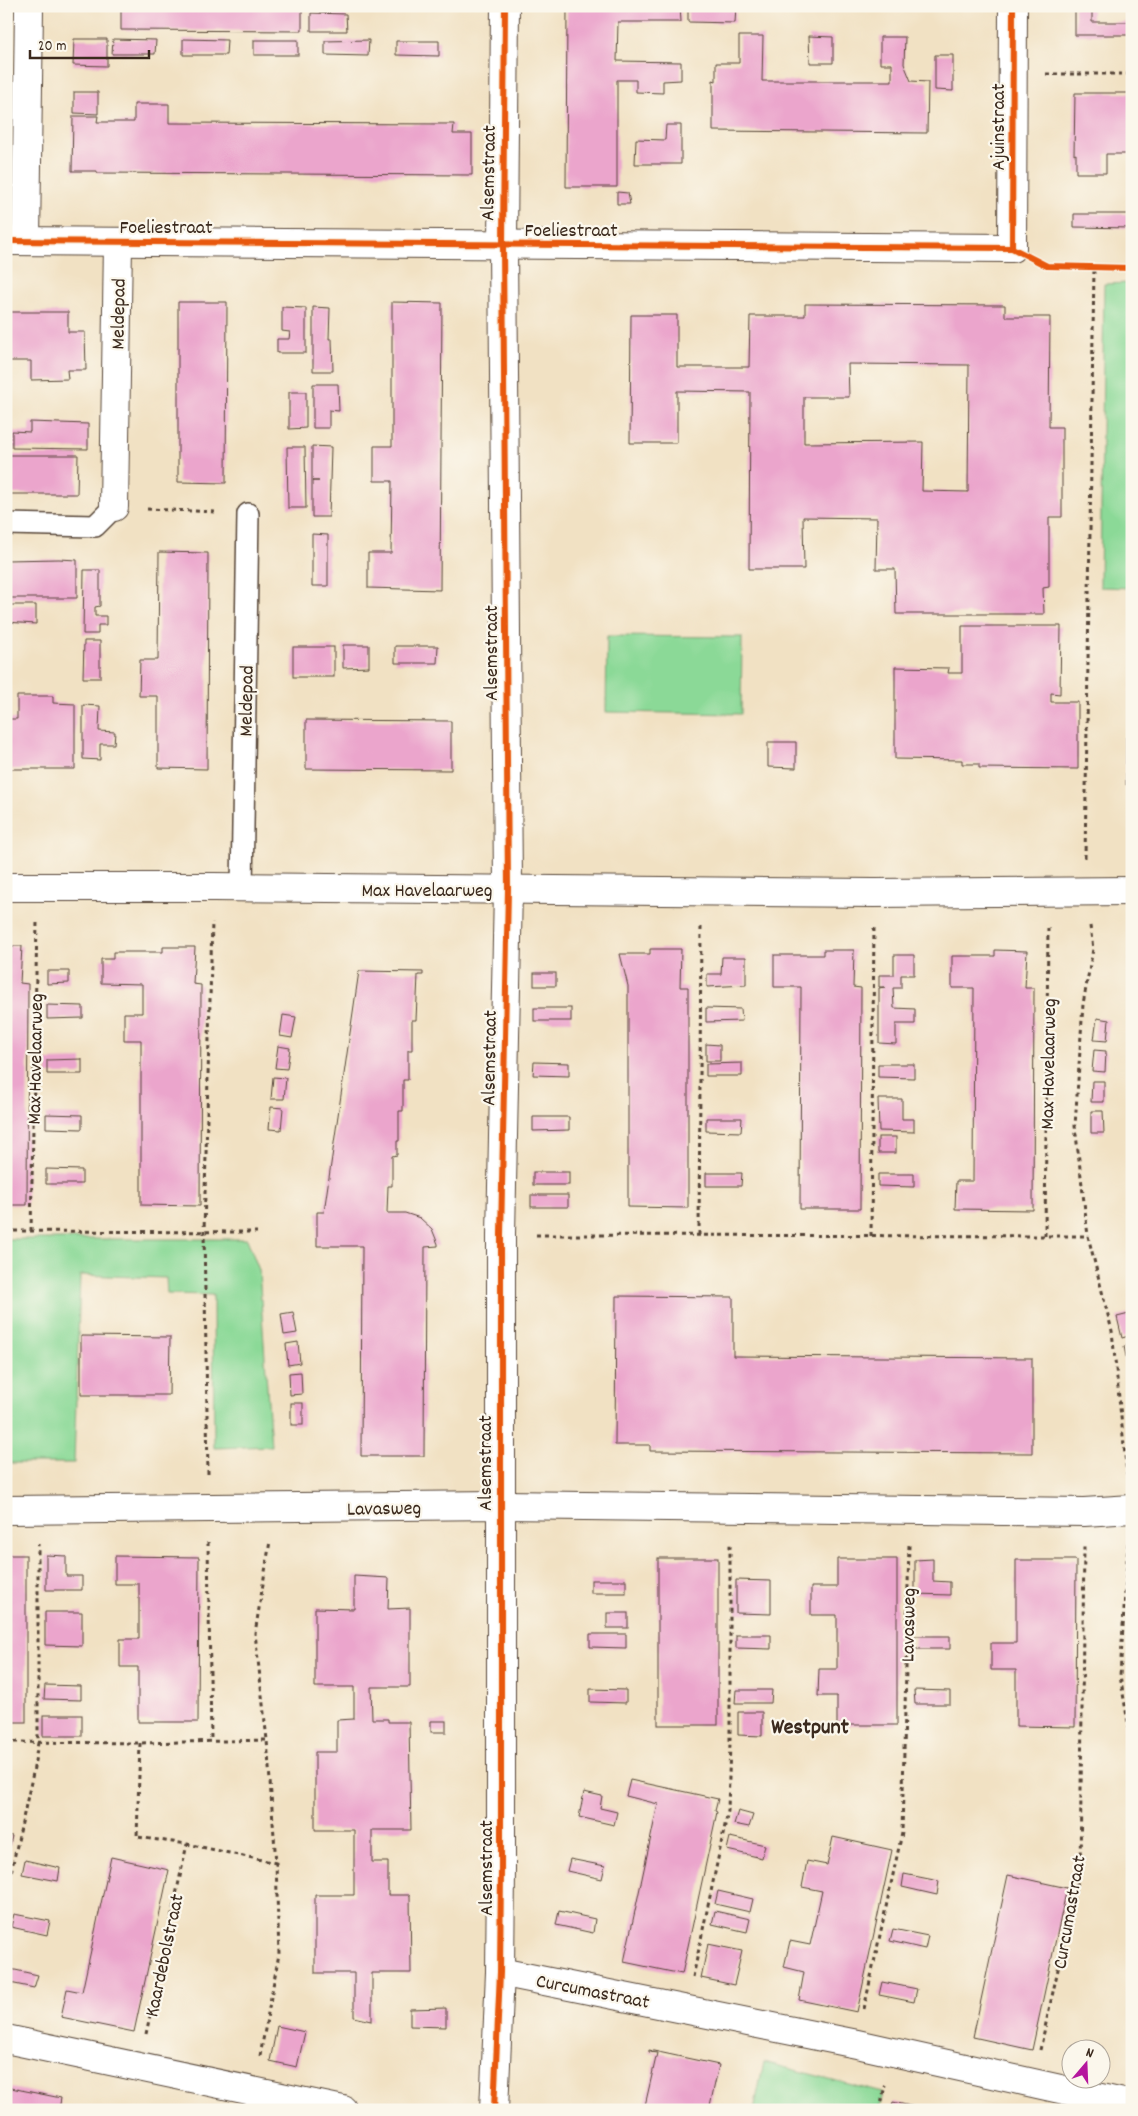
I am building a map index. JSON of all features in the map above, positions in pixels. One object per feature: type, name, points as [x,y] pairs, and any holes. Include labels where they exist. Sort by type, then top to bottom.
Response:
[{"type":"street","points":[[16,241],[29,6]]},
{"type":"street","name":"Alsemstraat","points":[[494,2110],[500,1972],[501,1235],[508,889],[503,245],[505,6]]},
{"type":"street","name":"Ajuinstraat","points":[[1012,248],[1014,6]]},
{"type":"street","name":"Foeliestraat","points":[[16,241],[1012,248]]},
{"type":"street","name":"Meldepad","points":[[114,507],[118,242]]},
{"type":"street","name":"Max Havelaarweg","points":[[6,887],[874,893],[1132,891]]},
{"type":"street","name":"Lavasweg","points":[[6,1510],[500,1506],[1084,1512],[1131,1509]]},
{"type":"street","name":"Curcumastraat","points":[[500,1972],[857,2044],[1132,2105]]},
{"type":"street","points":[[6,2039],[343,2110]]},
{"type":"lane","points":[[6,524],[95,526],[114,507]]},
{"type":"lane","name":"Meldepad","points":[[242,888],[248,514]]},
{"type":"path","points":[[1084,268],[1103,268]]},
{"type":"path","points":[[1094,268],[1085,891],[1093,949],[1083,1004],[1075,1126],[1088,1236],[1112,1330],[1131,1509],[1120,1676],[1132,1746]]},
{"type":"path","points":[[114,507],[248,514]]},
{"type":"path","points":[[204,1232],[213,887]]},
{"type":"path","points":[[699,1236],[701,892]]},
{"type":"path","points":[[871,1236],[874,893]]},
{"type":"path","points":[[6,1231],[257,1232]]},
{"type":"path","points":[[501,1235],[1088,1236]]},
{"type":"path","points":[[686,2009],[728,1811],[730,1742],[730,1508]]},
{"type":"path","points":[[253,2091],[279,1954],[276,1863],[267,1740],[256,1634],[275,1509]]},
{"type":"path","points":[[6,1895],[38,1742],[38,1510]]},
{"type":"path","points":[[6,1742],[140,1743],[267,1740]]},
{"type":"path","points":[[140,1743],[137,1837],[187,1844],[276,1863]]},
{"type":"green space","points":[[1132,283],[1132,588],[1100,587],[1104,284]]},
{"type":"green space","points":[[607,636],[742,637],[741,714],[606,712]]},
{"type":"green space","points":[[6,1239],[247,1239],[259,1270],[271,1446],[214,1448],[213,1295],[167,1294],[166,1278],[80,1275],[74,1463],[6,1463]]},
{"type":"green space","points":[[764,2062],[883,2093],[879,2110],[754,2110]]},
{"type":"building","points":[[121,6],[302,6],[302,31],[121,30]]},
{"type":"building","points":[[567,6],[617,6],[617,10],[636,9],[636,6],[680,6],[681,22],[618,22],[617,61],[681,62],[681,80],[663,81],[663,93],[636,92],[636,80],[617,80],[617,187],[566,187]]},
{"type":"building","points":[[688,6],[736,6],[735,23],[688,22]]},
{"type":"building","points":[[1075,6],[1092,6],[1092,22],[1132,22],[1132,35],[1075,35]]},
{"type":"building","points":[[311,13],[346,14],[347,31],[311,31]]},
{"type":"building","points":[[739,36],[763,36],[762,81],[892,81],[892,64],[880,64],[880,37],[905,37],[904,64],[911,81],[928,82],[927,133],[713,131],[713,80],[716,81],[716,63],[739,63]]},
{"type":"building","points":[[809,36],[833,37],[833,63],[810,63]]},
{"type":"building","points":[[74,39],[107,39],[107,66],[73,65]]},
{"type":"building","points":[[113,39],[156,40],[155,54],[112,54]]},
{"type":"building","points":[[183,39],[227,40],[226,55],[183,55]]},
{"type":"building","points":[[254,40],[298,40],[298,55],[254,55]]},
{"type":"building","points":[[369,40],[368,56],[325,55],[325,41]]},
{"type":"building","points":[[396,41],[439,41],[439,56],[396,55]]},
{"type":"building","points":[[935,55],[953,55],[953,91],[935,90]]},
{"type":"building","points":[[74,92],[98,92],[98,114],[74,113]]},
{"type":"building","points":[[1075,93],[1132,93],[1132,154],[1106,154],[1106,173],[1076,173],[1076,154],[1074,155]]},
{"type":"building","points":[[134,104],[169,104],[169,123],[454,124],[453,134],[472,134],[472,175],[97,173],[97,171],[72,171],[73,116],[98,116],[97,122],[134,122]]},
{"type":"building","points":[[666,125],[681,125],[681,164],[635,164],[636,139],[665,140]]},
{"type":"building","points":[[617,192],[628,193],[630,204],[617,204]]},
{"type":"building","points":[[1074,214],[1132,214],[1132,228],[1074,227]]},
{"type":"building","points":[[178,302],[227,302],[226,483],[178,482]]},
{"type":"building","points":[[392,302],[442,303],[440,590],[368,588],[368,553],[391,553],[392,481],[374,481],[374,446],[392,446]]},
{"type":"building","points":[[805,304],[1005,305],[1005,317],[1050,317],[1049,427],[1062,427],[1062,517],[1049,517],[1049,587],[1043,588],[1044,614],[896,614],[895,569],[876,569],[877,518],[803,517],[804,569],[749,569],[750,392],[677,391],[677,443],[630,443],[631,315],[677,315],[677,367],[749,367],[750,316],[805,316]],"holes":[[[848,364],[969,365],[968,492],[922,491],[923,442],[804,443],[804,397],[849,397]]]},
{"type":"building","points":[[282,307],[306,308],[306,353],[277,353],[277,339],[289,339],[290,332],[282,331]]},
{"type":"building","points":[[313,307],[330,308],[329,339],[332,339],[333,371],[313,371]]},
{"type":"building","points":[[6,312],[68,312],[68,332],[85,332],[86,370],[67,370],[68,379],[31,380],[31,361],[6,361]]},
{"type":"building","points":[[313,384],[338,384],[339,411],[329,410],[329,428],[313,428]]},
{"type":"building","points":[[289,392],[306,392],[306,428],[289,429]]},
{"type":"building","points":[[30,422],[88,424],[88,449],[12,448],[12,431],[30,432]]},
{"type":"building","points":[[312,446],[331,447],[329,517],[312,517]]},
{"type":"building","points":[[287,447],[305,447],[306,508],[288,508]]},
{"type":"building","points":[[6,455],[78,455],[77,494],[6,494]]},
{"type":"building","points":[[312,534],[328,535],[328,586],[312,586]]},
{"type":"building","points":[[159,552],[208,553],[207,769],[158,768],[158,696],[139,696],[140,660],[158,660]]},
{"type":"building","points":[[6,560],[77,560],[77,598],[6,598]]},
{"type":"building","points":[[84,570],[100,570],[100,606],[95,607],[95,616],[106,616],[106,625],[98,625],[98,634],[83,634]]},
{"type":"building","points":[[6,605],[36,605],[36,624],[6,622]]},
{"type":"building","points":[[962,626],[1061,626],[1060,694],[1051,693],[1051,702],[1078,702],[1078,769],[979,768],[979,764],[962,764],[962,760],[895,759],[895,667],[949,668],[948,673],[962,673]]},
{"type":"building","points":[[84,641],[100,641],[100,678],[83,678]]},
{"type":"building","points":[[343,645],[369,645],[369,667],[343,668]]},
{"type":"building","points":[[395,646],[438,646],[437,663],[395,663]]},
{"type":"building","points":[[293,647],[334,647],[334,677],[293,677]]},
{"type":"building","points":[[17,696],[53,696],[53,703],[75,704],[75,769],[6,769],[6,719],[17,719]]},
{"type":"building","points":[[83,705],[100,706],[99,731],[115,732],[114,744],[100,744],[100,760],[83,759]]},
{"type":"building","points":[[306,720],[451,721],[451,770],[306,769]]},
{"type":"building","points":[[1126,737],[1132,737],[1132,783],[1126,785]]},
{"type":"building","points":[[768,742],[796,742],[796,768],[768,767]]},
{"type":"building","points":[[6,946],[22,946],[20,983],[28,984],[27,1205],[6,1205]]},
{"type":"building","points":[[163,947],[195,947],[193,984],[201,985],[200,1206],[141,1205],[141,1040],[124,1040],[124,1013],[142,1013],[142,984],[101,983],[101,959],[113,959],[113,952],[163,952]]},
{"type":"building","points":[[650,949],[681,949],[680,987],[688,987],[688,1208],[628,1207],[628,986],[620,954],[650,954]]},
{"type":"building","points":[[823,950],[854,950],[853,987],[861,988],[860,1209],[800,1209],[801,987],[774,987],[774,955],[823,955]]},
{"type":"building","points":[[995,950],[1027,951],[1025,988],[1034,988],[1033,1210],[955,1209],[956,1181],[973,1181],[974,988],[952,988],[952,956],[995,956]]},
{"type":"building","points":[[894,955],[914,955],[914,975],[901,975],[901,988],[893,988],[894,1008],[915,1009],[915,1024],[896,1024],[896,1044],[879,1043],[879,988],[885,987],[879,987],[879,975],[894,975]]},
{"type":"building","points":[[722,957],[746,957],[746,985],[707,987],[707,974],[721,974]]},
{"type":"building","points":[[47,971],[69,971],[69,983],[47,984]]},
{"type":"building","points":[[359,971],[423,972],[423,975],[418,975],[416,1020],[412,1020],[412,1050],[408,1050],[408,1080],[403,1080],[403,1111],[399,1111],[399,1141],[397,1141],[397,1155],[392,1156],[392,1186],[388,1186],[387,1213],[405,1213],[420,1218],[432,1229],[438,1244],[438,1246],[425,1247],[424,1456],[361,1456],[362,1246],[317,1246],[317,1212],[324,1212]]},
{"type":"building","points":[[534,973],[556,973],[556,986],[534,986]]},
{"type":"building","points":[[47,1005],[83,1006],[83,1018],[47,1019]]},
{"type":"building","points":[[534,1008],[571,1008],[571,1021],[534,1021]]},
{"type":"building","points":[[706,1008],[741,1009],[742,1021],[706,1022]]},
{"type":"building","points":[[283,1015],[296,1017],[292,1038],[280,1036]]},
{"type":"building","points":[[1097,1018],[1109,1020],[1107,1041],[1094,1040]]},
{"type":"building","points":[[706,1044],[720,1045],[720,1061],[706,1061]]},
{"type":"building","points":[[278,1046],[290,1048],[287,1069],[275,1068]]},
{"type":"building","points":[[1094,1050],[1106,1051],[1105,1072],[1092,1071]]},
{"type":"building","points":[[82,1059],[82,1074],[47,1074],[47,1060]]},
{"type":"building","points":[[534,1062],[569,1063],[569,1076],[533,1075]]},
{"type":"building","points":[[742,1063],[742,1076],[706,1076],[706,1064]]},
{"type":"building","points":[[878,1064],[914,1064],[914,1078],[878,1077]]},
{"type":"building","points":[[273,1077],[286,1078],[284,1099],[271,1099]]},
{"type":"building","points":[[1092,1081],[1104,1081],[1104,1102],[1091,1102]]},
{"type":"building","points":[[878,1099],[902,1099],[902,1119],[914,1119],[914,1132],[879,1131]]},
{"type":"building","points":[[271,1107],[283,1108],[281,1130],[269,1129]]},
{"type":"building","points":[[1091,1111],[1103,1111],[1104,1133],[1091,1133]]},
{"type":"building","points":[[46,1114],[82,1115],[82,1129],[46,1128]]},
{"type":"building","points":[[533,1117],[569,1117],[569,1130],[533,1131]]},
{"type":"building","points":[[706,1118],[742,1118],[741,1132],[706,1131]]},
{"type":"building","points":[[878,1137],[896,1137],[896,1153],[878,1153]]},
{"type":"building","points":[[46,1169],[82,1170],[82,1184],[46,1184]]},
{"type":"building","points":[[533,1172],[569,1172],[569,1185],[533,1185]]},
{"type":"building","points":[[706,1173],[742,1173],[741,1186],[706,1186]]},
{"type":"building","points":[[878,1174],[914,1174],[914,1187],[878,1186]]},
{"type":"building","points":[[531,1195],[568,1195],[568,1207],[531,1207]]},
{"type":"building","points":[[616,1296],[733,1297],[733,1356],[1032,1358],[1032,1453],[650,1451],[650,1445],[615,1445]]},
{"type":"building","points":[[293,1312],[297,1333],[284,1335],[281,1314]]},
{"type":"building","points":[[1129,1314],[1132,1335],[1122,1338],[1117,1317]]},
{"type":"building","points":[[81,1336],[170,1337],[169,1395],[81,1395]]},
{"type":"building","points":[[298,1342],[300,1363],[288,1365],[286,1344]]},
{"type":"building","points":[[1132,1344],[1132,1366],[1128,1367],[1124,1346]]},
{"type":"building","points":[[301,1372],[302,1394],[290,1395],[289,1373]]},
{"type":"building","points":[[291,1403],[303,1403],[303,1425],[291,1425]]},
{"type":"building","points":[[6,1555],[26,1555],[26,1722],[6,1722]]},
{"type":"building","points":[[46,1555],[66,1556],[66,1576],[82,1576],[82,1590],[46,1590]]},
{"type":"building","points":[[115,1556],[199,1557],[198,1722],[138,1722],[138,1667],[120,1667],[120,1639],[139,1639],[139,1584],[115,1584]]},
{"type":"building","points":[[658,1558],[718,1558],[718,1725],[658,1725]]},
{"type":"building","points":[[837,1559],[897,1559],[897,1725],[837,1725],[837,1696],[818,1696],[819,1669],[837,1669],[837,1615],[811,1615],[811,1587],[837,1587]]},
{"type":"building","points":[[933,1559],[933,1581],[950,1582],[950,1595],[915,1594],[915,1560]]},
{"type":"building","points":[[1016,1560],[1076,1560],[1075,1727],[1016,1726],[1016,1670],[991,1670],[991,1643],[1016,1643]]},
{"type":"building","points":[[354,1576],[389,1578],[388,1609],[410,1608],[410,1687],[371,1687],[372,1719],[388,1719],[388,1722],[409,1722],[411,1830],[372,1830],[372,1862],[388,1862],[388,1895],[410,1895],[411,1973],[372,1973],[372,2021],[354,2017],[354,1973],[315,1973],[315,1895],[354,1895],[354,1830],[315,1830],[315,1752],[337,1752],[337,1720],[354,1719],[354,1687],[315,1687],[315,1608],[354,1609]]},
{"type":"building","points":[[591,1580],[626,1580],[626,1593],[591,1593]]},
{"type":"building","points":[[736,1580],[771,1581],[771,1614],[736,1613]]},
{"type":"building","points":[[45,1612],[82,1612],[82,1646],[45,1645]]},
{"type":"building","points":[[607,1613],[628,1613],[628,1628],[607,1628]]},
{"type":"building","points":[[590,1634],[626,1634],[626,1648],[590,1647]]},
{"type":"building","points":[[736,1635],[771,1635],[771,1649],[736,1648]]},
{"type":"building","points":[[915,1636],[950,1636],[950,1649],[914,1649]]},
{"type":"building","points":[[45,1685],[81,1686],[81,1700],[44,1699]]},
{"type":"building","points":[[590,1689],[626,1690],[626,1703],[590,1702]]},
{"type":"building","points":[[736,1690],[772,1690],[771,1703],[735,1703]]},
{"type":"building","points":[[914,1690],[950,1691],[950,1704],[915,1704]]},
{"type":"building","points":[[738,1712],[762,1712],[762,1736],[738,1735]]},
{"type":"building","points":[[43,1715],[82,1715],[82,1736],[43,1736]]},
{"type":"building","points":[[431,1721],[446,1721],[446,1732],[431,1732]]},
{"type":"building","points":[[630,1780],[718,1799],[715,1811],[717,1812],[682,1974],[624,1962],[658,1804],[626,1796]]},
{"type":"building","points":[[584,1792],[602,1796],[600,1808],[617,1812],[614,1825],[579,1817]]},
{"type":"building","points":[[738,1811],[753,1815],[749,1827],[734,1824]]},
{"type":"building","points":[[6,1835],[12,1836],[7,1858],[6,1858]]},
{"type":"building","points":[[730,1837],[765,1845],[762,1858],[727,1850]]},
{"type":"building","points":[[833,1837],[892,1850],[857,2012],[799,2000],[804,1972],[784,1967],[790,1941],[810,1945],[822,1891],[802,1887],[807,1861],[827,1865]]},
{"type":"building","points":[[111,1857],[169,1870],[134,2032],[61,2017],[67,1989],[82,1992]]},
{"type":"building","points":[[570,1859],[605,1866],[602,1879],[567,1871]]},
{"type":"building","points":[[25,1860],[60,1868],[58,1881],[22,1874]]},
{"type":"building","points":[[904,1874],[939,1881],[937,1895],[902,1887]]},
{"type":"building","points":[[1008,1875],[1067,1888],[1032,2050],[973,2037]]},
{"type":"building","points":[[718,1891],[753,1899],[750,1912],[715,1904]]},
{"type":"building","points":[[559,1911],[595,1919],[593,1933],[556,1925]]},
{"type":"building","points":[[715,1911],[750,1919],[747,1932],[712,1924]]},
{"type":"building","points":[[14,1914],[50,1921],[47,1935],[11,1927]]},
{"type":"building","points":[[893,1929],[928,1936],[925,1949],[890,1941]]},
{"type":"building","points":[[708,1944],[742,1951],[734,1985],[701,1978]]},
{"type":"building","points":[[6,1968],[38,1975],[34,1988],[10,1983],[6,1998]]},
{"type":"building","points":[[882,1982],[917,1989],[914,2002],[879,1995]]},
{"type":"building","points":[[446,2008],[446,2027],[410,2026],[410,2009]]},
{"type":"building","points":[[277,2026],[305,2032],[297,2067],[270,2061]]},
{"type":"building","points":[[649,2050],[719,2065],[709,2110],[644,2110],[657,2053],[649,2052]]},
{"type":"building","points":[[11,2088],[61,2098],[59,2110],[6,2110]]},
{"type":"building","points":[[893,2102],[924,2109],[924,2110],[891,2110]]},
{"type":"cycle path","points":[[494,2110],[500,1972],[501,1235],[508,889],[503,245],[505,6]]},
{"type":"cycle path","points":[[1012,248],[1013,6]]},
{"type":"cycle path","points":[[6,241],[1012,248],[1047,266],[1132,268]]},
{"type":"district","name":"Westpunt","points":[[810,1725]]}]
